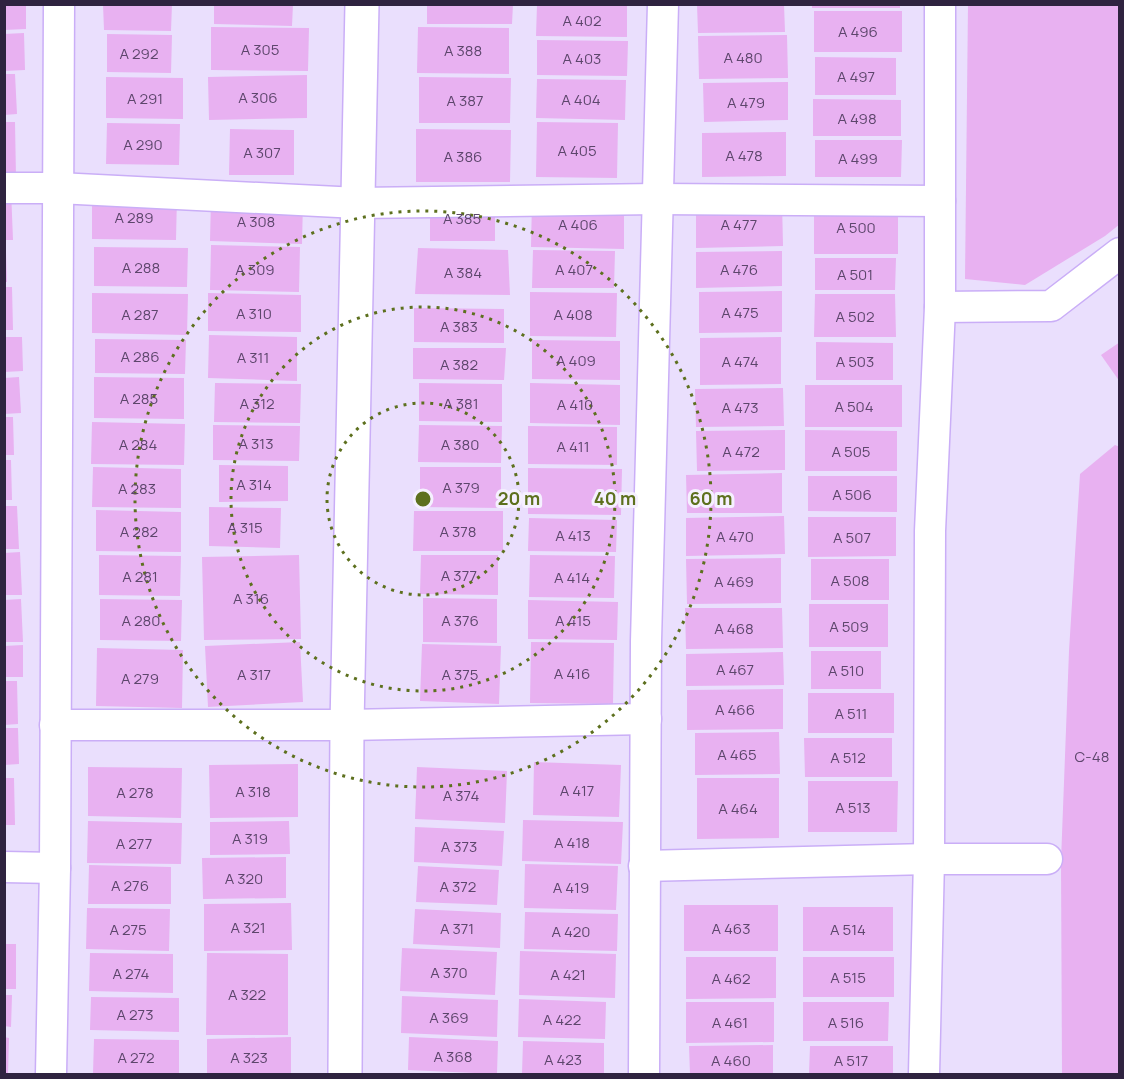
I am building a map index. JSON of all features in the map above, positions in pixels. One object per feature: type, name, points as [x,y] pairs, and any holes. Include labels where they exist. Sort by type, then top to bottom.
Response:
[{"type":"street","points":[[51,1074],[55,868],[59,4]]},
{"type":"street","points":[[345,1074],[347,725],[362,4]]},
{"type":"street","points":[[644,1074],[646,719],[663,4]]},
{"type":"street","points":[[924,1074],[929,859],[930,531],[940,307],[940,4]]},
{"type":"street","points":[[4,188],[58,188],[358,203],[657,199],[940,201]]},
{"type":"street","points":[[940,307],[1052,306],[1119,253]]},
{"type":"street","points":[[55,724],[347,725],[646,719]]},
{"type":"street","points":[[644,866],[929,859],[1047,859]]},
{"type":"street","points":[[4,867],[55,868]]},
{"type":"building","points":[[4,4],[26,4],[26,29],[4,30]]},
{"type":"building","points":[[103,4],[172,4],[171,31],[104,30]]},
{"type":"building","points":[[214,4],[293,4],[292,26],[214,24]]},
{"type":"building","points":[[427,4],[513,4],[512,24],[427,24]]},
{"type":"building","points":[[537,4],[627,4],[627,37],[536,36]]},
{"type":"building","points":[[697,4],[784,4],[785,32],[698,33]]},
{"type":"building","points":[[812,4],[900,4],[900,8],[812,8]]},
{"type":"building","points":[[968,4],[1120,4],[1120,224],[1105,236],[1025,285],[965,279]]},
{"type":"building","points":[[814,11],[902,11],[902,52],[814,52]]},
{"type":"building","points":[[211,27],[309,28],[308,71],[211,70]]},
{"type":"building","points":[[418,27],[509,28],[509,74],[417,73]]},
{"type":"building","points":[[24,33],[25,70],[4,71],[4,34]]},
{"type":"building","points":[[107,34],[172,35],[171,73],[107,72]]},
{"type":"building","points":[[787,35],[788,78],[699,79],[698,36]]},
{"type":"building","points":[[537,40],[628,41],[627,76],[537,75]]},
{"type":"building","points":[[815,57],[896,58],[896,95],[815,95]]},
{"type":"building","points":[[4,74],[15,74],[17,114],[4,115]]},
{"type":"building","points":[[307,75],[307,118],[209,120],[208,77]]},
{"type":"building","points":[[106,77],[183,78],[183,119],[106,118]]},
{"type":"building","points":[[419,77],[511,78],[510,123],[419,123]]},
{"type":"building","points":[[537,79],[626,80],[625,120],[536,118]]},
{"type":"building","points":[[788,82],[788,120],[704,122],[703,83]]},
{"type":"building","points":[[813,99],[901,100],[901,136],[813,136]]},
{"type":"building","points":[[4,122],[15,122],[16,178],[4,178]]},
{"type":"building","points":[[537,122],[618,123],[617,178],[536,177]]},
{"type":"building","points":[[107,123],[180,124],[179,165],[106,164]]},
{"type":"building","points":[[230,129],[294,130],[294,175],[229,175]]},
{"type":"building","points":[[416,129],[511,130],[510,182],[416,182]]},
{"type":"building","points":[[786,132],[786,176],[702,177],[702,133]]},
{"type":"building","points":[[815,140],[902,140],[901,177],[815,177]]},
{"type":"building","points":[[4,190],[11,190],[13,240],[4,240]]},
{"type":"building","points":[[92,195],[177,196],[176,240],[92,239]]},
{"type":"building","points":[[430,196],[495,196],[495,241],[430,241]]},
{"type":"building","points":[[211,199],[303,201],[302,244],[210,241]]},
{"type":"building","points":[[532,200],[624,201],[624,249],[531,247]]},
{"type":"building","points":[[814,200],[898,201],[898,254],[814,254]]},
{"type":"building","points":[[782,201],[783,246],[696,248],[696,202]]},
{"type":"building","points":[[211,245],[300,247],[299,292],[210,290]]},
{"type":"building","points":[[94,247],[188,248],[187,287],[94,286]]},
{"type":"building","points":[[418,248],[508,250],[510,295],[415,294]]},
{"type":"building","points":[[533,250],[615,251],[614,288],[532,288]]},
{"type":"building","points":[[782,251],[782,286],[696,288],[696,252]]},
{"type":"building","points":[[4,252],[6,252],[7,282],[4,282]]},
{"type":"building","points":[[815,258],[896,258],[895,290],[815,290]]},
{"type":"building","points":[[4,287],[12,287],[13,330],[4,330]]},
{"type":"building","points":[[782,291],[782,332],[699,333],[699,292]]},
{"type":"building","points":[[530,292],[617,293],[616,337],[530,336]]},
{"type":"building","points":[[92,293],[188,294],[187,335],[92,333]]},
{"type":"building","points":[[208,293],[301,295],[301,332],[208,331]]},
{"type":"building","points":[[815,294],[895,294],[896,337],[814,337]]},
{"type":"building","points":[[414,308],[504,309],[504,343],[414,342]]},
{"type":"building","points":[[209,335],[297,337],[297,381],[208,378]]},
{"type":"building","points":[[4,337],[22,337],[23,371],[4,372]]},
{"type":"building","points":[[781,337],[781,384],[700,385],[700,338]]},
{"type":"building","points":[[95,339],[186,340],[185,374],[95,373]]},
{"type":"building","points":[[532,340],[620,341],[620,380],[532,379]]},
{"type":"building","points":[[816,342],[893,343],[893,380],[816,380]]},
{"type":"building","points":[[1120,342],[1120,382],[1101,355]]},
{"type":"building","points":[[413,348],[506,348],[504,380],[413,379]]},
{"type":"building","points":[[19,377],[21,413],[4,414],[4,378]]},
{"type":"building","points":[[94,377],[184,378],[184,419],[94,418]]},
{"type":"building","points":[[215,383],[301,384],[300,423],[214,422]]},
{"type":"building","points":[[419,383],[502,384],[502,422],[419,421]]},
{"type":"building","points":[[530,383],[620,385],[620,425],[530,423]]},
{"type":"building","points":[[805,385],[902,385],[902,427],[805,427]]},
{"type":"building","points":[[783,388],[784,426],[696,427],[695,389]]},
{"type":"building","points":[[4,417],[13,417],[14,455],[4,455]]},
{"type":"building","points":[[92,422],[185,424],[184,465],[91,464]]},
{"type":"building","points":[[213,425],[300,426],[299,461],[213,460]]},
{"type":"building","points":[[419,425],[502,426],[501,463],[418,462]]},
{"type":"building","points":[[528,426],[617,427],[617,465],[528,464]]},
{"type":"building","points":[[785,430],[785,470],[697,471],[696,431]]},
{"type":"building","points":[[805,430],[897,431],[897,471],[805,471]]},
{"type":"building","points":[[1115,445],[1120,447],[1120,1074],[1062,1074],[1061,861],[1069,651],[1080,474]]},
{"type":"building","points":[[4,460],[11,460],[12,500],[4,500]]},
{"type":"building","points":[[219,465],[288,466],[288,501],[219,502]]},
{"type":"building","points":[[93,467],[181,469],[181,508],[92,507]]},
{"type":"building","points":[[420,467],[501,467],[501,508],[420,507]]},
{"type":"building","points":[[528,468],[622,469],[621,515],[528,514]]},
{"type":"building","points":[[782,473],[782,513],[687,513],[686,475]]},
{"type":"building","points":[[808,476],[897,476],[897,512],[808,511]]},
{"type":"building","points":[[5,506],[17,506],[19,549],[5,549]]},
{"type":"building","points":[[209,507],[281,508],[280,548],[209,546]]},
{"type":"building","points":[[96,510],[181,512],[181,552],[96,551]]},
{"type":"building","points":[[414,511],[503,511],[503,551],[413,551]]},
{"type":"building","points":[[784,516],[785,554],[686,556],[686,518]]},
{"type":"building","points":[[808,517],[896,517],[896,556],[808,557]]},
{"type":"building","points":[[529,518],[617,520],[616,552],[528,551]]},
{"type":"building","points":[[20,552],[22,595],[4,595],[4,553]]},
{"type":"building","points":[[99,555],[181,556],[180,596],[99,595]]},
{"type":"building","points":[[299,555],[301,639],[204,640],[202,557]]},
{"type":"building","points":[[421,555],[498,555],[498,595],[420,594]]},
{"type":"building","points":[[530,555],[615,556],[614,598],[529,597]]},
{"type":"building","points":[[781,558],[781,603],[687,604],[686,559]]},
{"type":"building","points":[[811,559],[889,559],[889,600],[811,600]]},
{"type":"building","points":[[423,598],[497,599],[497,643],[423,642]]},
{"type":"building","points":[[21,599],[23,642],[4,642],[4,600]]},
{"type":"building","points":[[100,599],[182,600],[181,641],[100,640]]},
{"type":"building","points":[[528,600],[618,602],[617,640],[528,639]]},
{"type":"building","points":[[809,604],[888,604],[888,647],[809,647]]},
{"type":"building","points":[[685,608],[782,608],[783,648],[686,649]]},
{"type":"building","points":[[300,642],[303,702],[208,707],[205,646]]},
{"type":"building","points":[[531,642],[614,643],[613,704],[530,703]]},
{"type":"building","points":[[422,644],[501,646],[499,704],[420,701]]},
{"type":"building","points":[[23,645],[23,677],[4,677],[4,646]]},
{"type":"building","points":[[97,648],[183,650],[182,708],[96,706]]},
{"type":"building","points":[[811,651],[881,651],[881,689],[811,689]]},
{"type":"building","points":[[783,652],[784,685],[686,686],[686,654]]},
{"type":"building","points":[[4,681],[17,681],[18,724],[4,725]]},
{"type":"building","points":[[783,689],[783,729],[687,730],[687,690]]},
{"type":"building","points":[[808,693],[894,693],[894,733],[808,733]]},
{"type":"building","points":[[4,728],[18,728],[19,764],[4,765]]},
{"type":"building","points":[[779,732],[780,774],[695,775],[695,733]]},
{"type":"building","points":[[804,738],[892,738],[892,777],[805,777]]},
{"type":"building","points":[[534,762],[621,765],[619,817],[533,815]]},
{"type":"building","points":[[298,764],[298,817],[210,818],[209,765]]},
{"type":"building","points":[[88,767],[182,768],[181,818],[88,816]]},
{"type":"building","points":[[417,767],[507,771],[505,823],[415,819]]},
{"type":"building","points":[[4,778],[14,778],[15,825],[4,825]]},
{"type":"building","points":[[697,778],[779,778],[779,838],[697,839]]},
{"type":"building","points":[[808,781],[898,781],[897,832],[808,832]]},
{"type":"building","points":[[523,820],[623,822],[621,864],[522,861]]},
{"type":"building","points":[[88,821],[182,823],[181,864],[87,863]]},
{"type":"building","points":[[289,821],[290,854],[210,855],[210,822]]},
{"type":"building","points":[[415,827],[504,831],[502,866],[414,862]]},
{"type":"building","points":[[286,857],[286,898],[203,899],[202,858]]},
{"type":"building","points":[[525,864],[618,866],[616,910],[524,908]]},
{"type":"building","points":[[89,865],[171,867],[171,904],[88,904]]},
{"type":"building","points":[[418,866],[499,870],[497,905],[416,902]]},
{"type":"building","points":[[291,903],[292,950],[204,951],[204,904]]},
{"type":"building","points":[[684,905],[778,905],[778,951],[684,951]]},
{"type":"building","points":[[803,907],[893,907],[893,951],[803,951]]},
{"type":"building","points":[[87,908],[170,909],[169,951],[86,949]]},
{"type":"building","points":[[415,909],[501,913],[500,948],[413,944]]},
{"type":"building","points":[[525,912],[618,914],[617,951],[524,949]]},
{"type":"building","points":[[4,944],[16,944],[16,989],[4,989]]},
{"type":"building","points":[[402,948],[497,952],[495,995],[400,991]]},
{"type":"building","points":[[520,951],[616,954],[615,998],[519,995]]},
{"type":"building","points":[[90,953],[173,954],[173,993],[89,991]]},
{"type":"building","points":[[207,953],[288,954],[288,1035],[206,1035]]},
{"type":"building","points":[[686,957],[776,957],[776,998],[686,999]]},
{"type":"building","points":[[803,957],[894,957],[894,997],[803,997]]},
{"type":"building","points":[[4,995],[12,995],[11,1027],[4,1026]]},
{"type":"building","points":[[402,996],[498,1000],[497,1037],[401,1033]]},
{"type":"building","points":[[91,997],[179,998],[179,1032],[90,1030]]},
{"type":"building","points":[[519,999],[606,1002],[605,1039],[518,1037]]},
{"type":"building","points":[[686,1002],[774,1002],[774,1042],[686,1043]]},
{"type":"building","points":[[803,1002],[889,1002],[888,1041],[803,1041]]},
{"type":"building","points":[[4,1037],[9,1038],[8,1074],[4,1074]]},
{"type":"building","points":[[291,1037],[291,1074],[207,1074],[207,1039]]},
{"type":"building","points":[[409,1037],[498,1041],[497,1074],[408,1070]]},
{"type":"building","points":[[94,1039],[179,1040],[179,1074],[93,1074]]},
{"type":"building","points":[[523,1041],[604,1043],[604,1074],[522,1074]]},
{"type":"building","points":[[773,1045],[773,1074],[690,1074],[689,1046]]},
{"type":"building","points":[[810,1046],[893,1046],[893,1074],[809,1074]]}]
